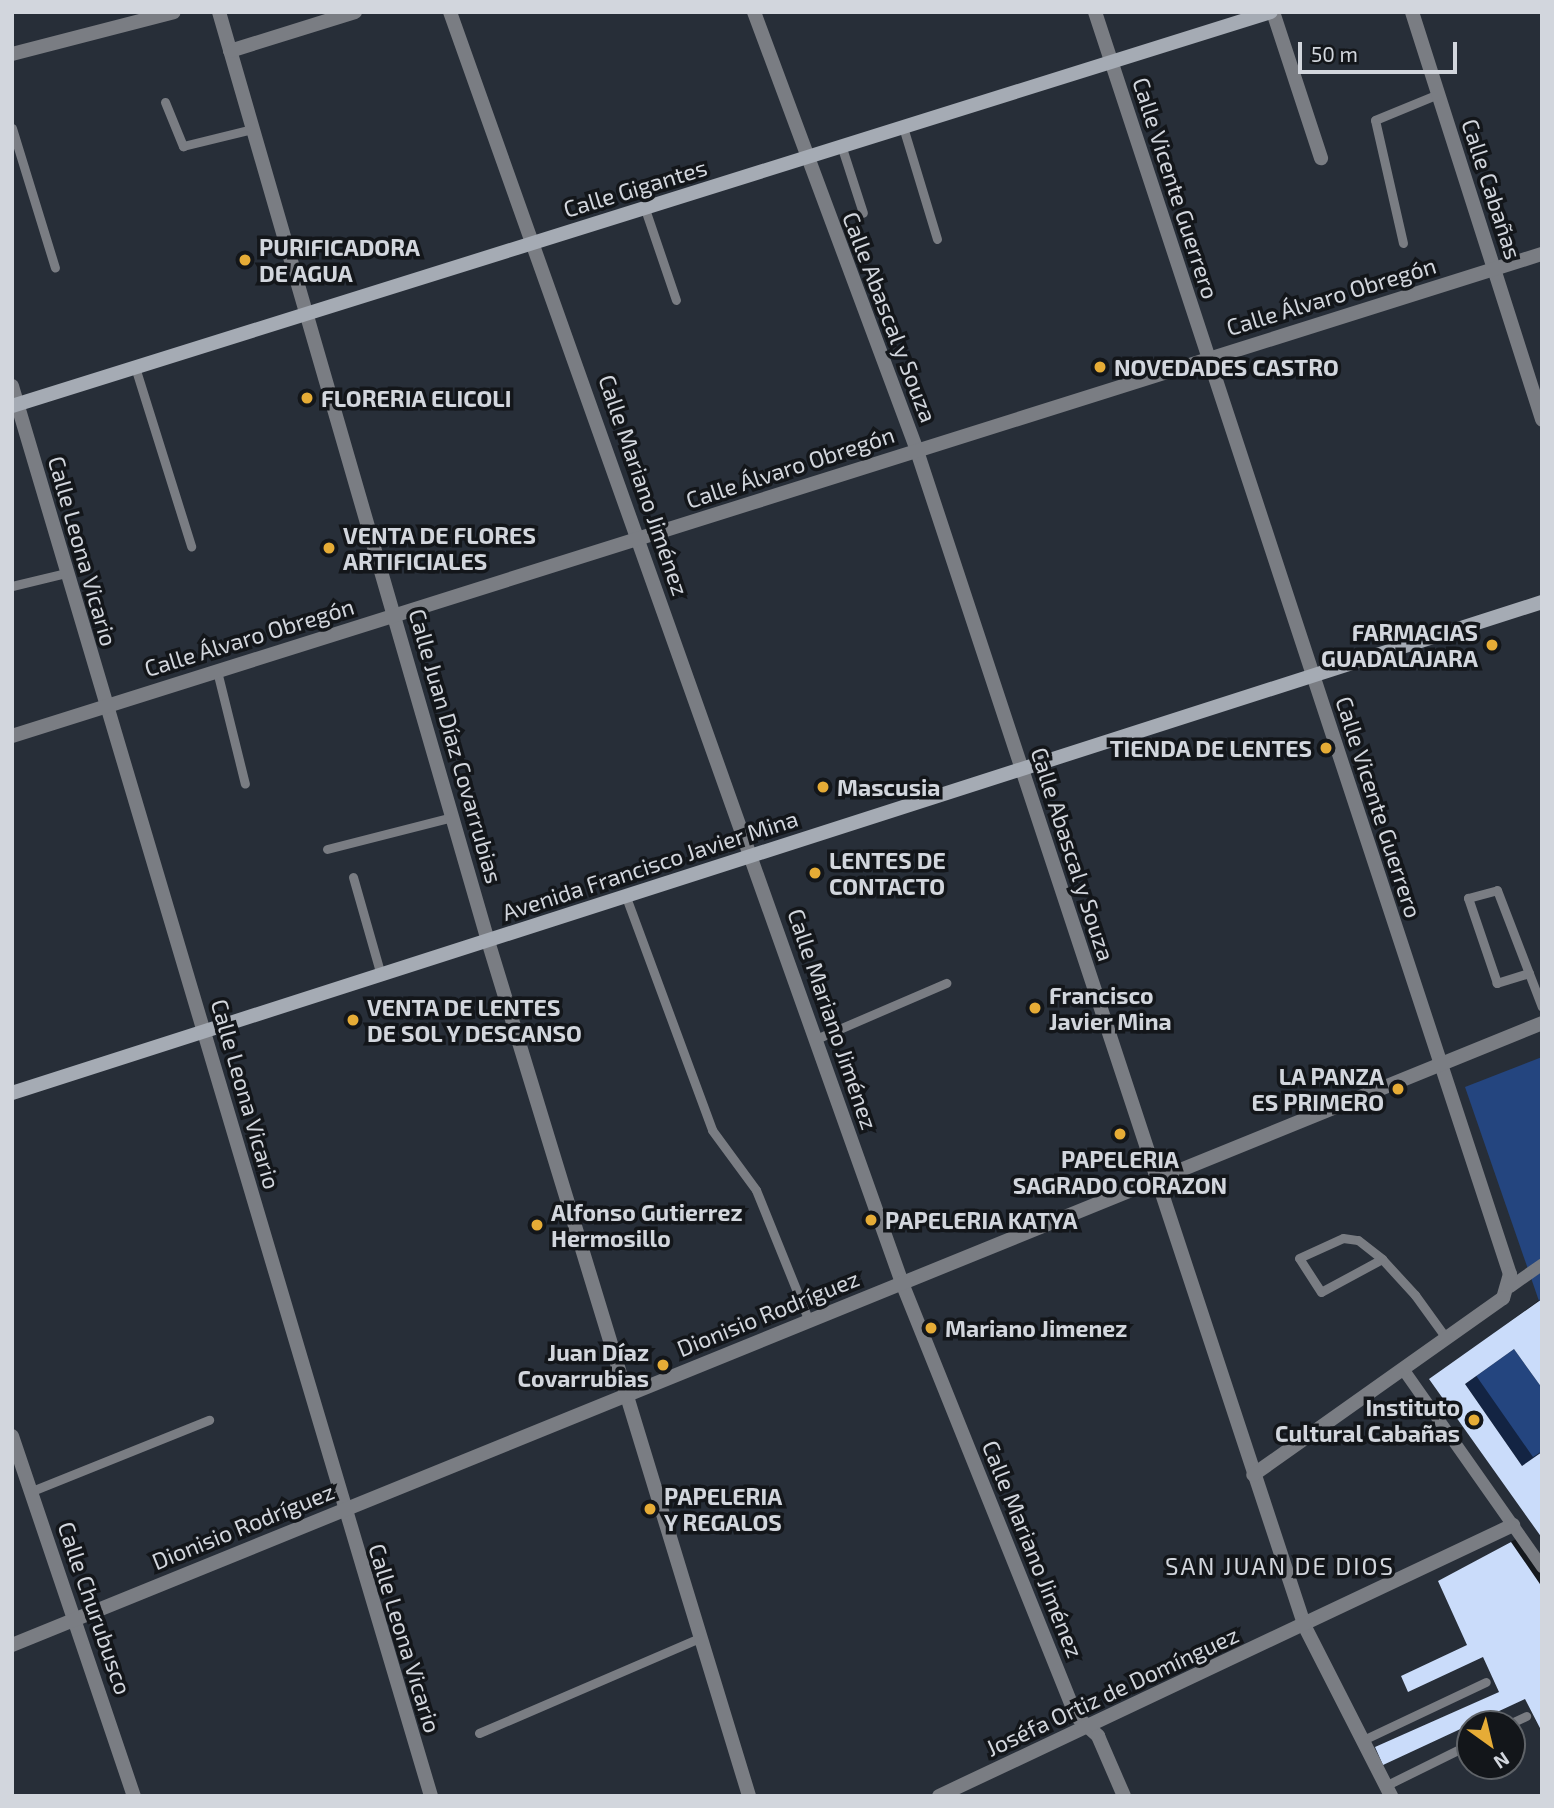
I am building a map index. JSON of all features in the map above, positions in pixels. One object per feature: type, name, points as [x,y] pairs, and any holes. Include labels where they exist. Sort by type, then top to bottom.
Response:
[{"type":"main road","name":"Calle Gigantes","points":[[15,405],[306,311],[645,209],[1110,60],[1272,12]]},
{"type":"main road","name":"Avenida Francisco Javier Mina","points":[[12,1093],[1542,602]]},
{"type":"street","points":[[12,54],[174,12]]},
{"type":"street","name":"Calle Juan Díaz Covarrubias","points":[[219,12],[488,941],[749,1796]]},
{"type":"street","points":[[230,51],[355,12]]},
{"type":"street","name":"Calle Mariano Jiménez","points":[[450,12],[535,242],[902,1283],[1076,1716],[1088,1727],[1124,1796]]},
{"type":"street","name":"Calle Abascal y Souza","points":[[754,12],[806,159],[917,451],[1155,1180],[1305,1627],[1360,1741],[1388,1791]]},
{"type":"street","name":"Calle Vicente Guerrero","points":[[1095,12],[1510,1287]]},
{"type":"street","points":[[1272,12],[1321,158]]},
{"type":"street","name":"Calle Cabañas","points":[[1412,12],[1542,420]]},
{"type":"street","name":"Calle Álvaro Obregón","points":[[12,736],[1542,254]]},
{"type":"street","name":"Calle Leona Vicario","points":[[12,386],[15,405],[104,707],[205,1032],[342,1510],[431,1796]]},
{"type":"street","name":"Dionisio Rodríguez","points":[[12,1645],[1542,1023]]},
{"type":"street","points":[[1253,1475],[1446,1338],[1542,1265]]},
{"type":"street","points":[[1403,1369],[1542,1567]]},
{"type":"street","name":"Calle Churubusco","points":[[12,1436],[134,1796]]},
{"type":"street","name":"Joséfa Ortiz de Domínguez","points":[[939,1796],[1305,1627],[1513,1525]]},
{"type":"lane","points":[[1403,243],[1375,120],[1438,94]]},
{"type":"lane","points":[[165,102],[183,146],[253,129]]},
{"type":"lane","points":[[903,127],[937,239]]},
{"type":"lane","points":[[12,128],[55,268]]},
{"type":"lane","points":[[842,148],[863,213]]},
{"type":"lane","points":[[645,209],[676,300]]},
{"type":"lane","points":[[135,367],[191,546]]},
{"type":"lane","points":[[12,586],[66,573]]},
{"type":"lane","points":[[217,671],[244,784]]},
{"type":"lane","points":[[327,849],[453,817]]},
{"type":"lane","points":[[353,877],[381,975]]},
{"type":"lane","points":[[1529,973],[1497,983],[1468,898],[1497,890],[1529,973],[1542,1007]]},
{"type":"lane","points":[[626,897],[712,1130],[756,1191],[809,1321]]},
{"type":"lane","points":[[816,1039],[946,984]]},
{"type":"lane","points":[[1382,1259],[1321,1292],[1299,1258],[1306,1250],[1348,1237],[1382,1259],[1446,1338]]},
{"type":"lane","points":[[32,1491],[209,1420]]},
{"type":"lane","points":[[479,1733],[700,1638]]},
{"type":"lane","points":[[1360,1741],[1486,1682]]},
{"type":"lane","points":[[1388,1791],[1456,1752]]},
{"type":"shaded area","points":[[1542,1057],[1542,1299],[1539,1301],[1465,1087]]},
{"type":"shaded area","points":[[1514,1349],[1542,1388],[1542,1452],[1522,1466],[1465,1384]]},
{"type":"building","name":"Instituto Cultural Cabañas","points":[[1542,1299],[1542,1388],[1514,1349],[1465,1384],[1522,1466],[1542,1452],[1542,1538],[1429,1379]]},
{"type":"building","points":[[1511,1542],[1542,1587],[1542,1732],[1525,1699],[1501,1710],[1458,1710],[1499,1692],[1483,1657],[1408,1692],[1401,1676],[1467,1645],[1438,1581]]},
{"type":"building","points":[[1456,1711],[1456,1731],[1383,1765],[1375,1747]]},
{"type":"place","name":"PURIFICADORA DE AGUA","points":[[245,260]]},
{"type":"place","name":"NOVEDADES CASTRO","points":[[1100,367]]},
{"type":"place","name":"FLORERIA ELICOLI","points":[[307,398]]},
{"type":"place","name":"VENTA DE FLORES ARTIFICIALES","points":[[329,548]]},
{"type":"place","name":"FARMACIAS GUADALAJARA","points":[[1492,645]]},
{"type":"place","name":"TIENDA DE LENTES","points":[[1326,748]]},
{"type":"place","name":"Mascusia","points":[[823,787]]},
{"type":"place","name":"LENTES DE CONTACTO","points":[[815,873]]},
{"type":"place","name":"Francisco Javier Mina","points":[[1035,1008]]},
{"type":"place","name":"VENTA DE LENTES DE SOL Y DESCANSO","points":[[353,1020]]},
{"type":"place","name":"LA PANZA ES PRIMERO","points":[[1398,1089]]},
{"type":"place","name":"PAPELERIA SAGRADO CORAZON","points":[[1120,1134]]},
{"type":"place","name":"PAPELERIA KATYA","points":[[871,1220]]},
{"type":"place","name":"Alfonso Gutierrez Hermosillo","points":[[537,1225]]},
{"type":"place","name":"Mariano Jimenez","points":[[931,1328]]},
{"type":"place","name":"Juan Díaz Covarrubias","points":[[663,1365]]},
{"type":"place","name":"Instituto Cultural Cabañas","points":[[1474,1420]]},
{"type":"place","name":"PAPELERIA Y REGALOS","points":[[650,1509]]},
{"type":"district","name":"SAN JUAN DE DIOS","points":[[1280,1566]]}]
